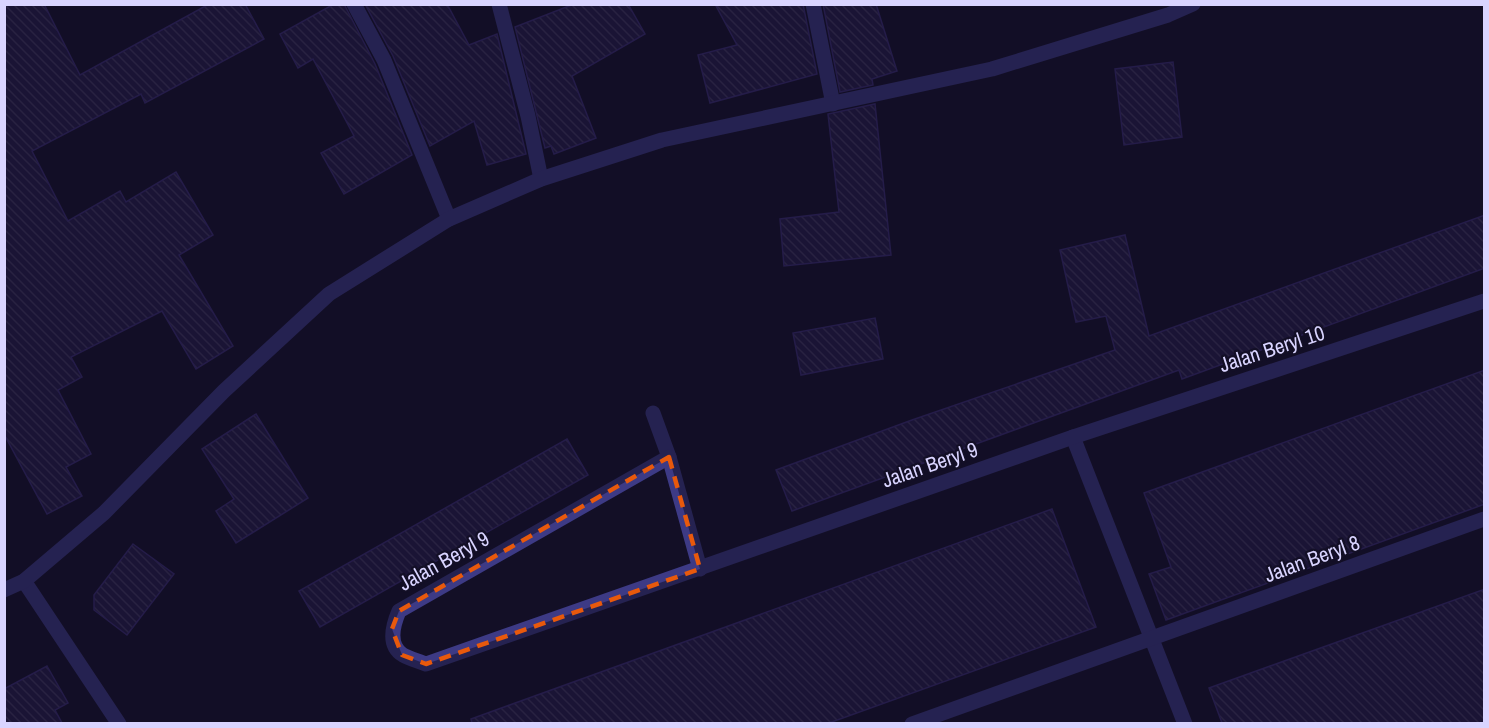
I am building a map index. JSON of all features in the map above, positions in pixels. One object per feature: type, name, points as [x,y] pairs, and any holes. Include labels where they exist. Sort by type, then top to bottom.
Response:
[{"type":"street","points":[[354,4],[384,60],[448,219]]},
{"type":"street","points":[[499,4],[542,179]]},
{"type":"street","points":[[813,4],[832,104]]},
{"type":"street","points":[[4,590],[24,581],[104,513],[224,391],[329,294],[448,219],[542,179],[662,140],[992,69],[1168,15],[1193,4]]},
{"type":"street","name":"Jalan Beryl 10","points":[[1073,437],[1485,301]]},
{"type":"street","points":[[653,413],[669,457],[700,569]]},
{"type":"street","points":[[1073,437],[1185,723]]},
{"type":"street","name":"Jalan Beryl 9","points":[[669,457],[399,611],[392,629],[394,642],[402,655],[426,664],[1073,437]]},
{"type":"street","name":"Jalan Beryl 8","points":[[1153,638],[1485,519]]},
{"type":"street","points":[[24,581],[118,723]]},
{"type":"street","points":[[912,723],[1153,638]]},
{"type":"highlighted area","points":[[669,457],[700,569],[426,664],[402,655],[392,629],[399,611]]},
{"type":"building","points":[[4,4],[44,4],[80,75],[209,4],[245,4],[264,39],[145,103],[141,94],[32,151],[68,221],[120,191],[126,202],[176,172],[213,235],[179,255],[233,346],[196,369],[162,311],[71,357],[82,377],[58,390],[91,454],[66,467],[82,496],[47,514],[4,434]]},
{"type":"building","points":[[334,4],[344,4],[375,64],[412,155],[344,194],[321,153],[354,136],[313,59],[298,68],[280,34]]},
{"type":"building","points":[[365,4],[447,4],[469,45],[497,34],[526,154],[487,165],[474,121],[430,146],[393,56]]},
{"type":"building","points":[[574,4],[628,4],[645,34],[572,76],[596,138],[554,154],[551,146],[545,148],[515,27]]},
{"type":"building","points":[[715,4],[803,4],[817,74],[710,103],[698,55],[737,45]]},
{"type":"building","points":[[823,4],[876,4],[897,71],[872,79],[873,85],[840,92]]},
{"type":"building","points":[[1173,62],[1182,137],[1124,145],[1115,69]]},
{"type":"building","points":[[875,104],[891,255],[784,266],[780,219],[839,212],[828,114]]},
{"type":"building","points":[[1485,215],[1485,268],[1182,379],[1179,370],[792,511],[776,470],[1115,350],[1106,316],[1076,322],[1060,250],[1125,235],[1149,336]]},
{"type":"building","points":[[875,318],[883,359],[801,375],[793,333]]},
{"type":"building","points":[[1485,370],[1485,504],[1166,620],[1149,574],[1171,567],[1144,493]]},
{"type":"building","points":[[256,414],[308,498],[236,543],[216,511],[234,499],[202,449]]},
{"type":"building","points":[[567,439],[588,475],[320,627],[299,591]]},
{"type":"building","points":[[1052,509],[1096,627],[829,723],[472,723],[471,719]]},
{"type":"building","points":[[133,544],[174,574],[127,635],[94,610],[94,595]]},
{"type":"building","points":[[1485,589],[1485,723],[1222,723],[1209,688]]},
{"type":"building","points":[[47,666],[68,703],[55,710],[62,723],[4,723],[4,689]]}]
